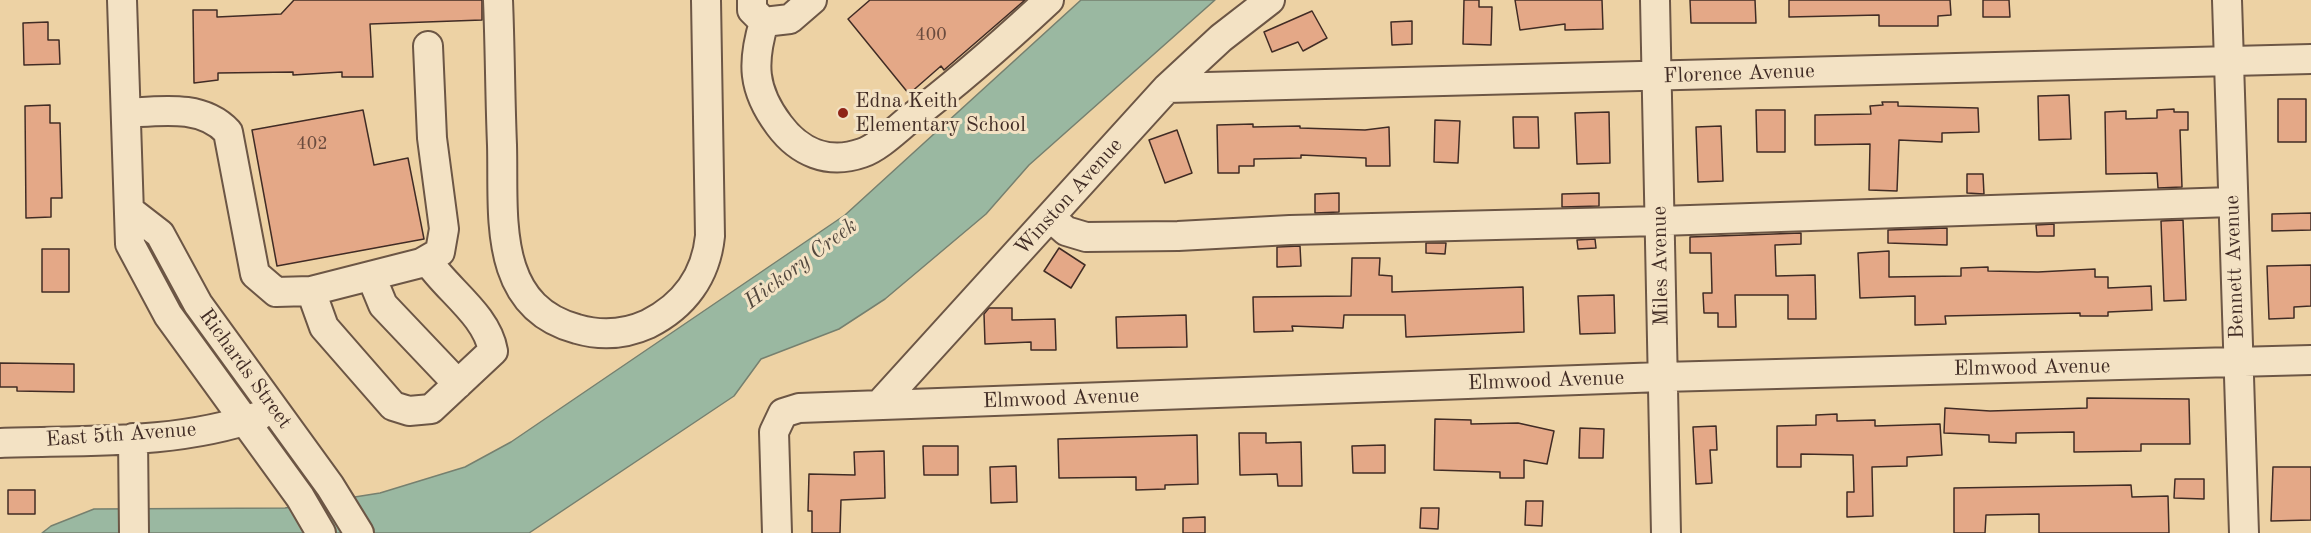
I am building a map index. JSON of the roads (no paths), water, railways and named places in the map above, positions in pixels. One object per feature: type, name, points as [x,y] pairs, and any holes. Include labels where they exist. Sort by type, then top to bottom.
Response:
[{"type":"street","name":"Richards Street","points":[[122,0],[130,244],[168,315],[300,496],[321,533]]},
{"type":"street","points":[[498,0],[501,196],[503,235],[508,259],[517,282],[530,301],[568,327],[592,334],[618,333],[640,328],[659,319],[679,303],[708,260],[710,224],[706,0]]},
{"type":"street","points":[[812,0],[790,19],[758,11],[756,68],[765,105],[796,144],[817,157],[836,158],[863,153],[897,129],[962,79],[1048,0]]},
{"type":"street","name":"Winston Avenue","points":[[879,405],[1167,88],[1221,38],[1269,0]]},
{"type":"street","name":"Miles Avenue","points":[[1655,0],[1666,533]]},
{"type":"street","name":"Bennett Avenue","points":[[2227,0],[2244,533]]},
{"type":"street","points":[[126,113],[182,110],[216,119],[228,132],[255,274],[276,292],[311,291],[428,260],[440,252],[444,229],[432,138],[429,46]]},
{"type":"street","name":"Florence Avenue","points":[[1167,88],[2311,59]]},
{"type":"street","points":[[1050,217],[1066,231],[1086,237],[2232,202]]},
{"type":"street","name":"Richards Street","points":[[129,210],[160,234],[198,304],[330,486],[359,533]]},
{"type":"street","points":[[311,291],[324,327],[393,406],[409,411],[431,409],[493,351],[490,334],[437,275],[428,260]]},
{"type":"street","points":[[371,276],[383,305],[458,384]]},
{"type":"street","name":"Elmwood Avenue","points":[[777,533],[774,432],[783,413],[799,408],[1662,377],[2311,360]]},
{"type":"street","name":"East 5th Avenue","points":[[0,443],[134,438],[189,433],[245,421],[275,410]]},
{"type":"street","points":[[133,519],[134,438]]},
{"type":"water","name":"Hickory Creek","points":[[1081,0],[1215,0],[1029,165],[986,214],[885,299],[839,329],[761,359],[734,396],[529,533],[42,533],[51,526],[94,509],[285,508],[380,493],[465,467],[511,442],[845,215]]},
{"type":"place","name":"Edna Keith Elementary School","points":[[843,113]]}]
